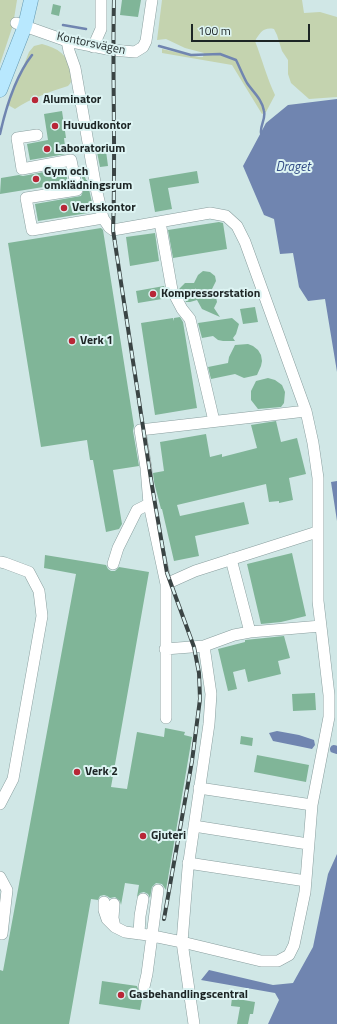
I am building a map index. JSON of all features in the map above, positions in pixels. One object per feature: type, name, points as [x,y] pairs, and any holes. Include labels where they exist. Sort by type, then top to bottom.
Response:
[{"type":"main road","points":[[0,90],[20,24],[22,0]]},
{"type":"main road","points":[[0,75],[31,0]]},
{"type":"street","points":[[93,46],[102,29],[99,0]]},
{"type":"street","name":"Kontorsvägen","points":[[20,24],[68,41],[135,52],[140,49],[146,41],[152,0]]},
{"type":"street","points":[[68,41],[69,50],[75,68],[96,188],[103,218],[113,230],[210,213],[226,216],[237,226],[245,242],[306,411],[313,443],[318,478],[318,601],[329,717],[312,805],[305,892],[294,945],[289,955],[278,961],[261,961],[182,942],[126,932],[115,927],[107,919],[104,910],[109,903]]},
{"type":"street","points":[[37,135],[17,138],[22,169],[72,160],[77,190],[26,198],[32,230],[103,218]]},
{"type":"street","points":[[160,222],[172,290],[182,309],[190,319],[214,421]]},
{"type":"street","points":[[166,718],[166,584],[149,504],[146,468],[140,430],[306,411]]},
{"type":"street","points":[[113,564],[118,548],[137,510],[149,504]]},
{"type":"street","points":[[166,584],[195,571],[317,532]]},
{"type":"street","points":[[231,559],[250,632]]},
{"type":"street","points":[[0,562],[29,572],[40,591],[42,616],[13,779],[0,804]]},
{"type":"street","points":[[165,649],[204,646],[250,632],[321,626]]},
{"type":"street","points":[[194,1024],[182,942],[188,863],[209,724],[211,694],[204,646]]},
{"type":"street","points":[[199,788],[312,805]]},
{"type":"street","points":[[194,826],[308,844]]},
{"type":"street","points":[[188,863],[306,881]]},
{"type":"street","points":[[0,877],[7,890],[2,934]]},
{"type":"street","points":[[144,987],[158,890]]},
{"type":"street","points":[[139,934],[143,899]]},
{"type":"green space","points":[[0,0],[17,0],[13,25],[0,64]]},
{"type":"green space","points":[[162,0],[302,0],[304,13],[320,12],[337,17],[337,97],[309,99],[291,83],[288,74],[288,60],[282,51],[277,35],[274,29],[267,29],[260,33],[255,41],[275,95],[266,112],[262,114],[232,65],[162,53],[162,49],[203,57],[204,53],[185,48],[166,39],[157,40]]},
{"type":"green space","points":[[42,44],[57,50],[65,56],[70,65],[72,77],[71,82],[68,86],[41,96],[15,109],[8,105],[29,52],[34,46]]},
{"type":"water","name":"Draget","points":[[337,99],[337,372],[325,299],[308,301],[299,287],[293,253],[280,254],[274,219],[264,215],[243,166],[266,123],[288,105]]},
{"type":"water","points":[[337,481],[337,521],[331,482]]},
{"type":"water","points":[[277,731],[299,735],[314,740],[315,745],[312,749],[273,741],[269,733]]},
{"type":"water","points":[[337,854],[337,1024],[268,1024],[279,1000],[275,993],[201,980],[209,970],[273,985],[293,983],[313,947],[328,874]]},
{"type":"building","points":[[122,0],[141,0],[138,17],[120,15]]},
{"type":"building","points":[[53,4],[61,6],[59,16],[51,14]]},
{"type":"building","points":[[62,111],[66,138],[64,138],[66,154],[30,160],[27,144],[48,140],[44,114]]},
{"type":"building","points":[[106,151],[108,166],[100,167],[97,152]]},
{"type":"building","name":"Gym och omklädningsrum","points":[[65,168],[68,183],[0,194],[1,178],[19,175],[23,176]]},
{"type":"building","points":[[197,171],[199,183],[168,188],[172,209],[155,212],[149,179]]},
{"type":"building","name":"Verkskontor","points":[[82,177],[85,177],[87,180],[94,212],[38,221],[35,204],[81,196],[84,189]]},
{"type":"building","points":[[219,222],[223,223],[227,249],[173,258],[168,230]]},
{"type":"building","name":"Verk 1","points":[[101,228],[103,230],[139,466],[113,470],[122,524],[119,529],[106,532],[93,460],[90,460],[87,440],[41,447],[8,243]]},
{"type":"building","points":[[155,233],[159,261],[130,266],[126,237]]},
{"type":"building","points":[[203,271],[210,272],[215,276],[216,281],[211,291],[216,297],[217,302],[214,308],[220,317],[202,309],[197,300],[186,302],[179,289],[185,283],[194,283],[198,275]]},
{"type":"building","name":"Kompressorstation","points":[[164,286],[168,298],[138,303],[136,291]]},
{"type":"building","points":[[255,307],[258,322],[243,324],[240,309]]},
{"type":"building","points":[[180,317],[183,322],[197,408],[155,415],[141,323],[173,318],[173,321],[174,318]]},
{"type":"building","points":[[232,318],[239,324],[233,338],[235,341],[218,340],[213,336],[202,338],[198,323]]},
{"type":"building","points":[[248,344],[258,350],[261,355],[261,366],[257,375],[244,378],[235,374],[211,379],[208,367],[228,363],[229,357],[235,345]]},
{"type":"building","points":[[268,378],[275,380],[282,385],[285,392],[284,403],[281,407],[258,409],[251,400],[251,391],[256,381]]},
{"type":"building","points":[[276,421],[281,442],[297,438],[306,474],[289,478],[293,500],[279,503],[279,501],[269,502],[266,484],[177,505],[180,516],[244,502],[249,524],[195,536],[199,556],[174,561],[154,482],[153,473],[164,471],[160,442],[206,434],[210,457],[222,454],[222,457],[257,448],[251,425]]},
{"type":"building","points":[[292,553],[306,616],[281,622],[261,624],[247,564]]},
{"type":"building","name":"Verk 2","points":[[45,555],[106,565],[111,571],[115,571],[119,567],[149,572],[111,787],[127,789],[137,732],[164,737],[165,728],[185,732],[184,735],[192,737],[166,890],[162,884],[156,883],[152,887],[150,898],[148,894],[144,892],[140,893],[137,897],[139,885],[125,883],[121,905],[120,901],[115,897],[110,898],[104,895],[100,896],[98,900],[91,899],[69,1024],[0,1024],[0,970],[3,971],[76,574],[44,568]]},
{"type":"building","points":[[284,636],[290,658],[278,661],[281,674],[248,682],[245,669],[233,672],[237,689],[228,691],[218,649],[245,642],[245,640]]},
{"type":"building","points":[[315,693],[316,710],[293,711],[292,694]]},
{"type":"building","points":[[241,736],[253,738],[252,746],[240,744]]},
{"type":"building","points":[[257,755],[309,765],[306,782],[254,772]]},
{"type":"building","name":"Gasbehandlingscentral","points":[[102,981],[137,986],[139,992],[143,994],[140,1010],[99,1004]]},
{"type":"building","points":[[232,998],[255,1002],[253,1014],[250,1014],[248,1024],[237,1024],[240,1007],[231,1006]]},
{"type":"waterway","points":[[63,25],[86,29]]},
{"type":"waterway","points":[[159,46],[191,55],[220,54],[236,60],[247,83],[263,107],[264,117],[261,133]]},
{"type":"waterway","points":[[0,134],[5,113],[16,83],[32,55]]},
{"type":"railway","points":[[114,0],[113,230],[152,486],[167,573],[194,647],[199,673],[200,699],[192,761],[164,919]]},
{"type":"place","name":"Aluminator","points":[[35,100]]},
{"type":"place","name":"Huvudkontor","points":[[55,126]]},
{"type":"place","name":"Laboratorium","points":[[47,149]]},
{"type":"place","name":"Gym och omklädningsrum","points":[[36,179]]},
{"type":"place","name":"Verkskontor","points":[[64,208]]},
{"type":"place","name":"Kompressorstation","points":[[153,294]]},
{"type":"place","name":"Verk 1","points":[[72,341]]},
{"type":"place","name":"Verk 2","points":[[77,772]]},
{"type":"place","name":"Gjuteri","points":[[143,836]]},
{"type":"place","name":"Gasbehandlingscentral","points":[[121,995]]}]
